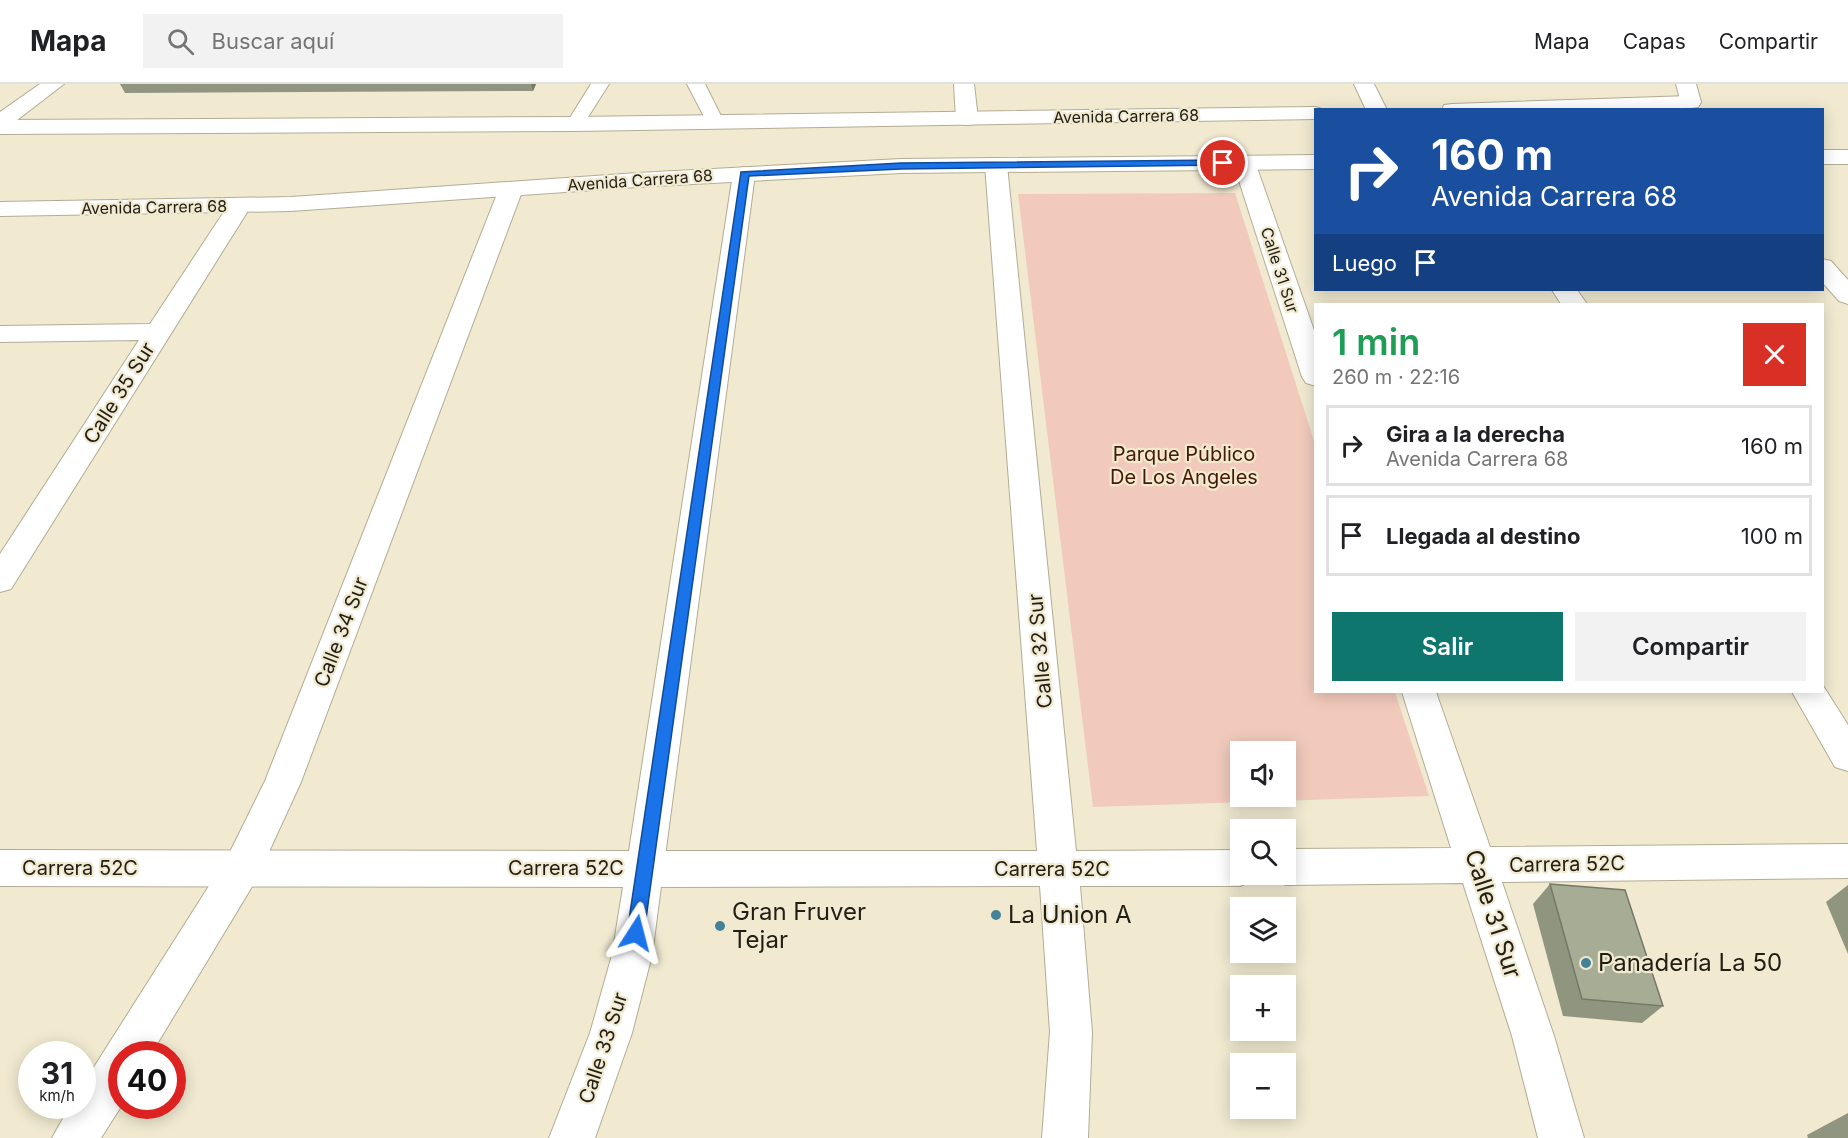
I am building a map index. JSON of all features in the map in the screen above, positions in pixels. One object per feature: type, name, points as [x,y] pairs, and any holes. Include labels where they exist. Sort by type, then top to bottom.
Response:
[{"type":"street","points":[[0,122],[54,84]]},
{"type":"street","points":[[964,84],[967,119]]},
{"type":"street","points":[[1364,84],[1376,108]]},
{"type":"street","points":[[1480,108],[1688,93]]},
{"type":"street","name":"Avenida Carrera 68","points":[[0,127],[575,124],[1314,113]]},
{"type":"street","points":[[1824,157],[1848,157]]},
{"type":"street","name":"Calle 31 Sur","points":[[1244,162],[1314,371]]},
{"type":"street","name":"Avenida Carrera 68","points":[[0,209],[239,206],[901,166],[1314,162]]},
{"type":"street","name":"Calle 32 Sur","points":[[996,165],[1059,869],[1071,1032],[1065,1138]]},
{"type":"street","name":"Calle 33 Sur","points":[[572,1138],[611,1033],[632,955],[744,174]]},
{"type":"street","name":"Calle 34 Sur","points":[[136,1041],[242,868],[283,782],[512,189]]},
{"type":"street","name":"Calle 35 Sur","points":[[0,580],[12,543],[158,332],[239,206]]},
{"type":"street","points":[[1824,268],[1848,296]]},
{"type":"street","points":[[0,334],[158,332]]},
{"type":"street","name":"Calle 31 Sur","points":[[1419,693],[1533,1036],[1560,1138]]},
{"type":"street","points":[[1810,693],[1848,756]]},
{"type":"street","name":"Carrera 52C","points":[[1296,867],[1848,861]]},
{"type":"street","name":"Carrera 52C","points":[[0,868],[1230,868]]},
{"type":"street","points":[[75,1138],[108,1086]]},
{"type":"lane","points":[[575,124],[600,84]]},
{"type":"lane","points":[[696,84],[715,122]]},
{"type":"green space","name":"Parque Público De Los Angeles","points":[[1235,193],[1314,441],[1314,693],[1395,693],[1429,796],[1296,800],[1296,741],[1230,741],[1230,803],[1093,807],[1018,194]]},
{"type":"building","points":[[1550,884],[1625,890],[1663,1006],[1582,999]]},
{"type":"place","name":"La Union A","points":[[996,915]]},
{"type":"place","name":"Gran Fruver Tejar","points":[[720,926]]},
{"type":"place","name":"Panadería La 50","points":[[1586,963]]},
{"type":"route","points":[[636,933],[744,174],[901,166],[1223,163]]}]
